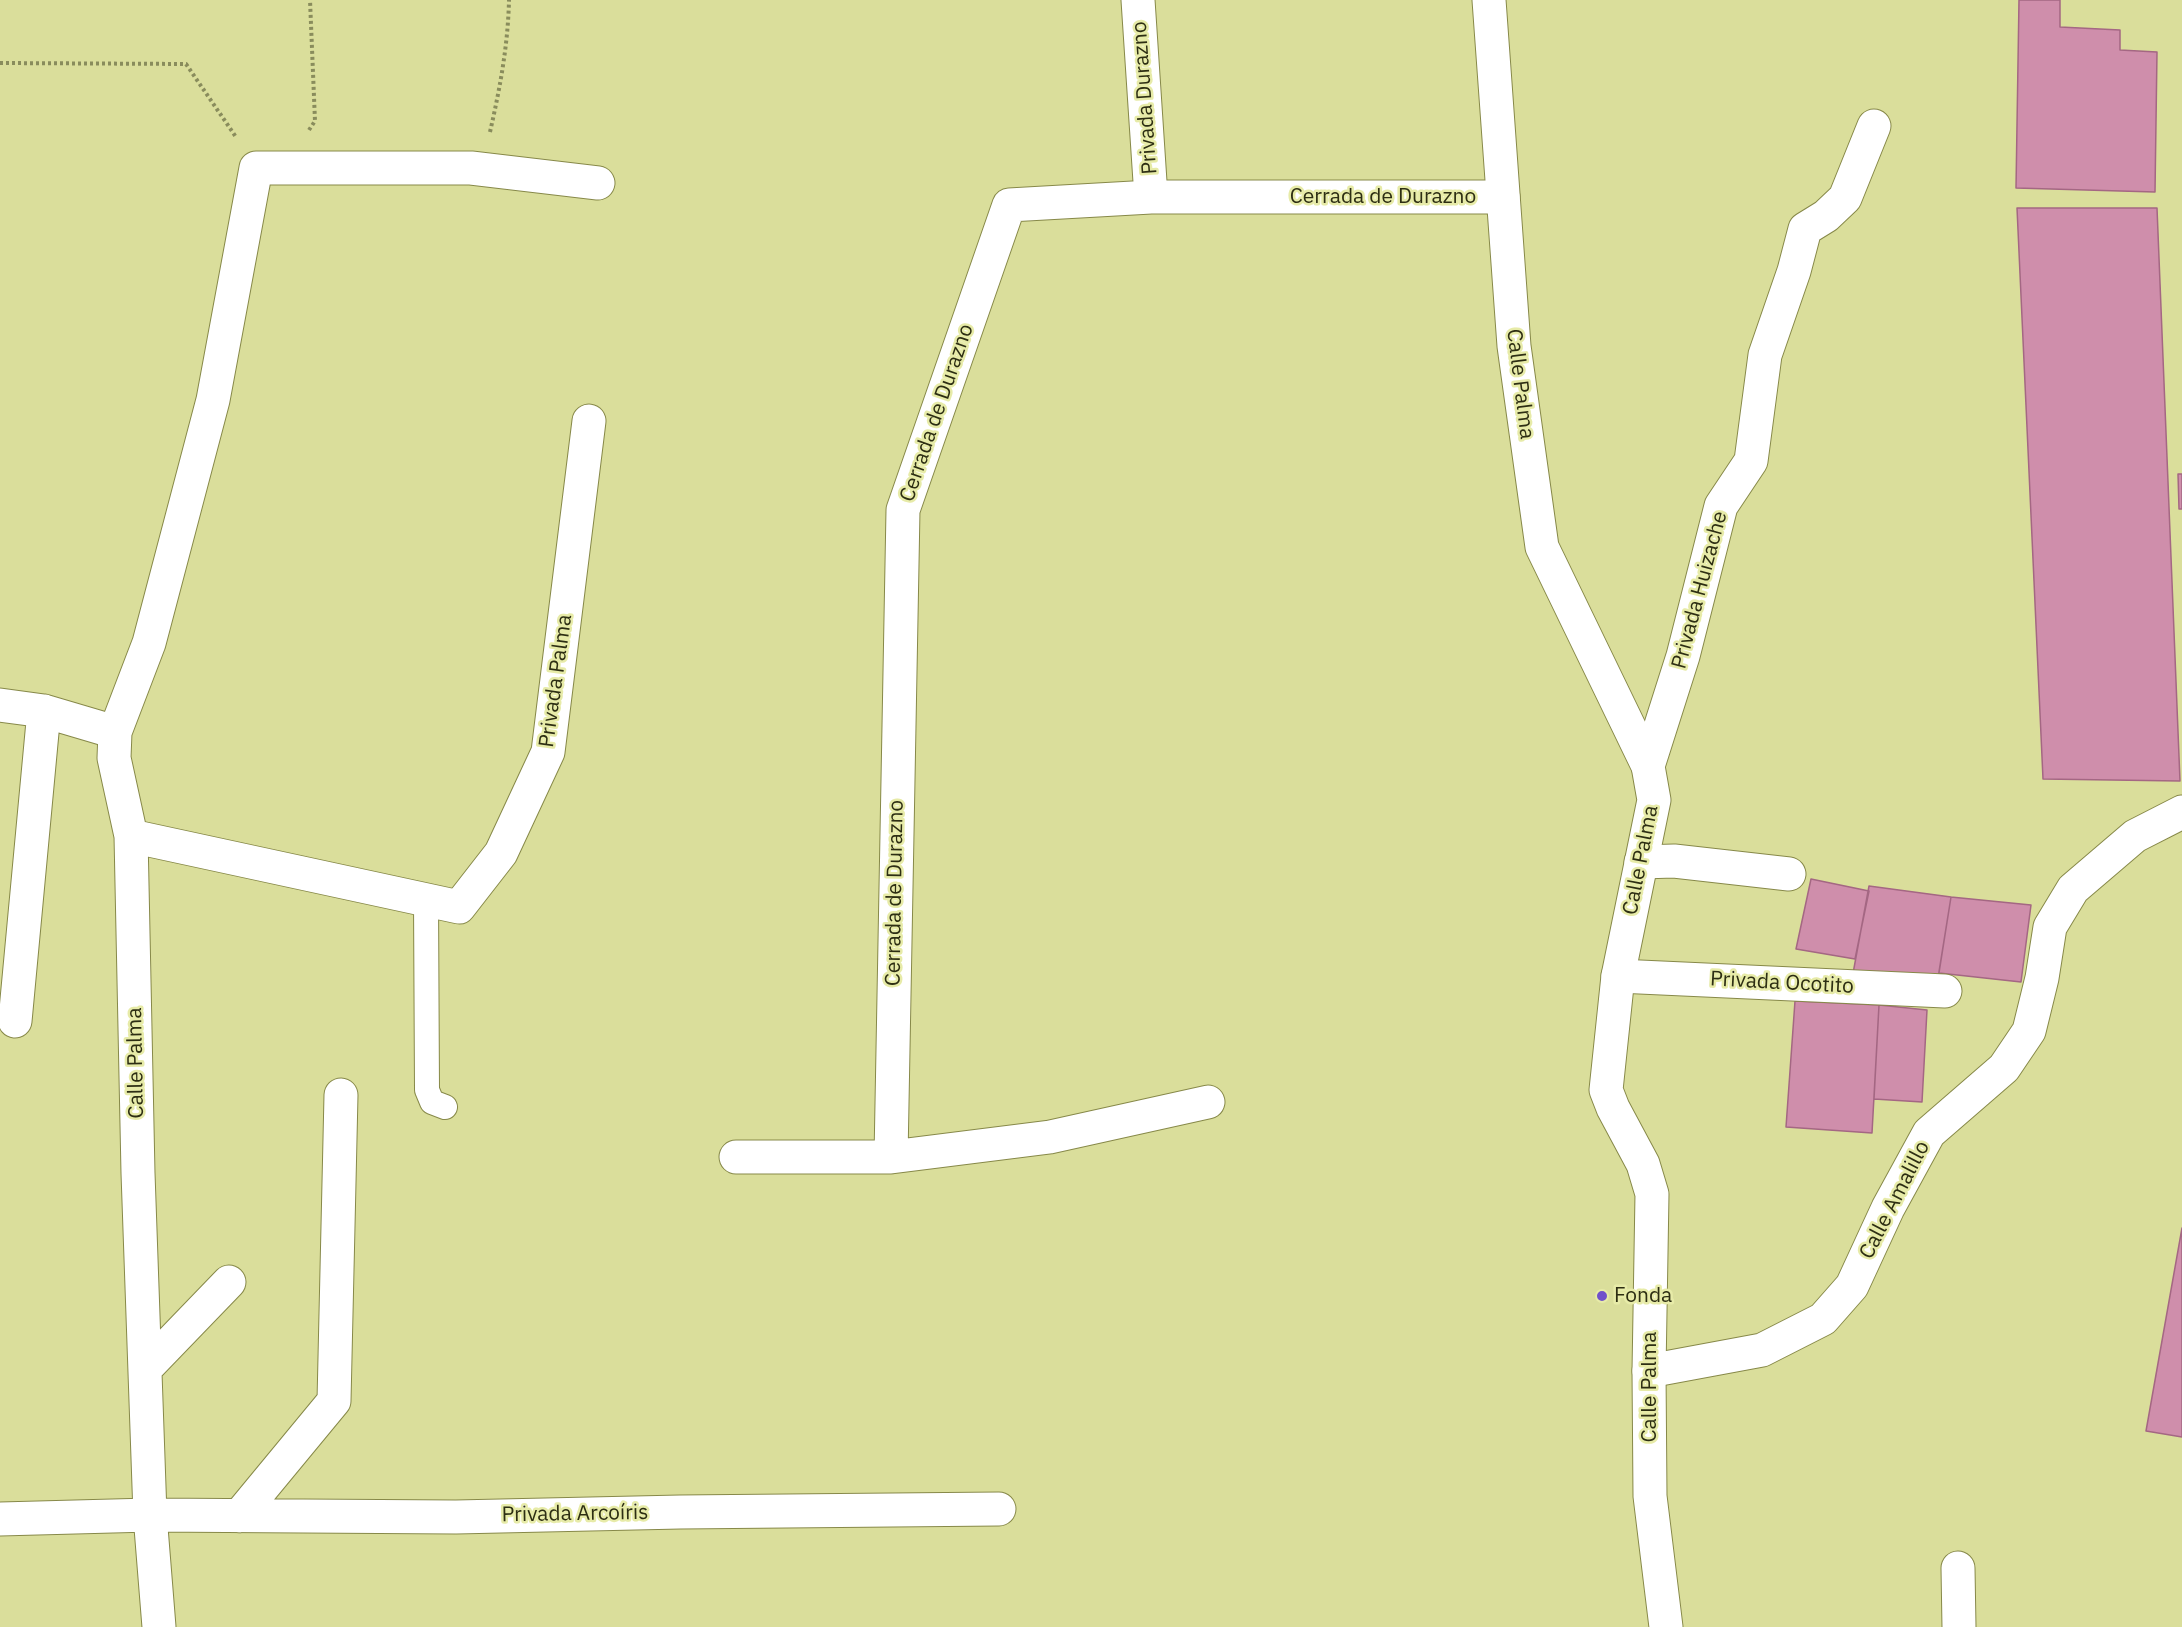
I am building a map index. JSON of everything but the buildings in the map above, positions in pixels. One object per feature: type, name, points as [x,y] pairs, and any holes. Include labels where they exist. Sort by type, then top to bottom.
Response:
[{"type":"street","name":"Privada Durazno","points":[[1138,0],[1151,197]]},
{"type":"street","name":"Calle Palma","points":[[1489,0],[1514,346],[1542,547],[1648,766],[1654,800],[1618,976],[1606,1090],[1643,1164],[1652,1194],[1649,1371],[1650,1496],[1666,1627]]},
{"type":"street","name":"Privada Huizache","points":[[1648,766],[1683,656],[1721,506],[1750,461],[1765,356],[1794,271],[1805,229],[1826,216],[1845,198],[1874,126]]},
{"type":"street","points":[[0,705],[44,711],[115,732],[149,643],[272,167],[471,168],[598,183]]},
{"type":"street","name":"Cerrada de Durazno","points":[[891,1157],[903,510],[1009,205],[1151,197],[1503,197]]},
{"type":"street","name":"Privada Palma","points":[[131,836],[459,907],[501,853],[548,752],[589,421]]},
{"type":"street","points":[[15,1020],[44,711]]},
{"type":"street","name":"Calle Palma","points":[[115,732],[114,758],[131,836],[138,1173],[150,1515],[159,1627]]},
{"type":"street","name":"Calle Amalillo","points":[[1649,1371],[1762,1350],[1823,1319],[1852,1286],[1888,1208],[1929,1133],[2004,1068],[2029,1031],[2042,978],[2050,927],[2073,889],[2135,836],[2182,812]]},
{"type":"street","points":[[1641,862],[1674,861],[1789,874]]},
{"type":"street","name":"Privada Ocotito","points":[[1618,976],[1945,991]]},
{"type":"street","points":[[239,1516],[334,1401],[341,1095]]},
{"type":"street","points":[[736,1157],[891,1157],[1050,1137],[1208,1102]]},
{"type":"street","points":[[146,1368],[229,1282]]},
{"type":"street","name":"Privada Arcoíris","points":[[150,1515],[456,1517],[999,1509]]},
{"type":"street","points":[[0,1519],[150,1515]]},
{"type":"street","points":[[1958,1568],[1959,1627]]},
{"type":"lane","points":[[426,900],[427,1090],[432,1102],[446,1107]]},
{"type":"path","points":[[0,63],[186,64],[272,167],[315,121],[310,0]]},
{"type":"path","points":[[471,168],[487,145],[499,95],[508,33],[508,0]]},
{"type":"place","name":"Fonda","points":[[1602,1296]]}]
